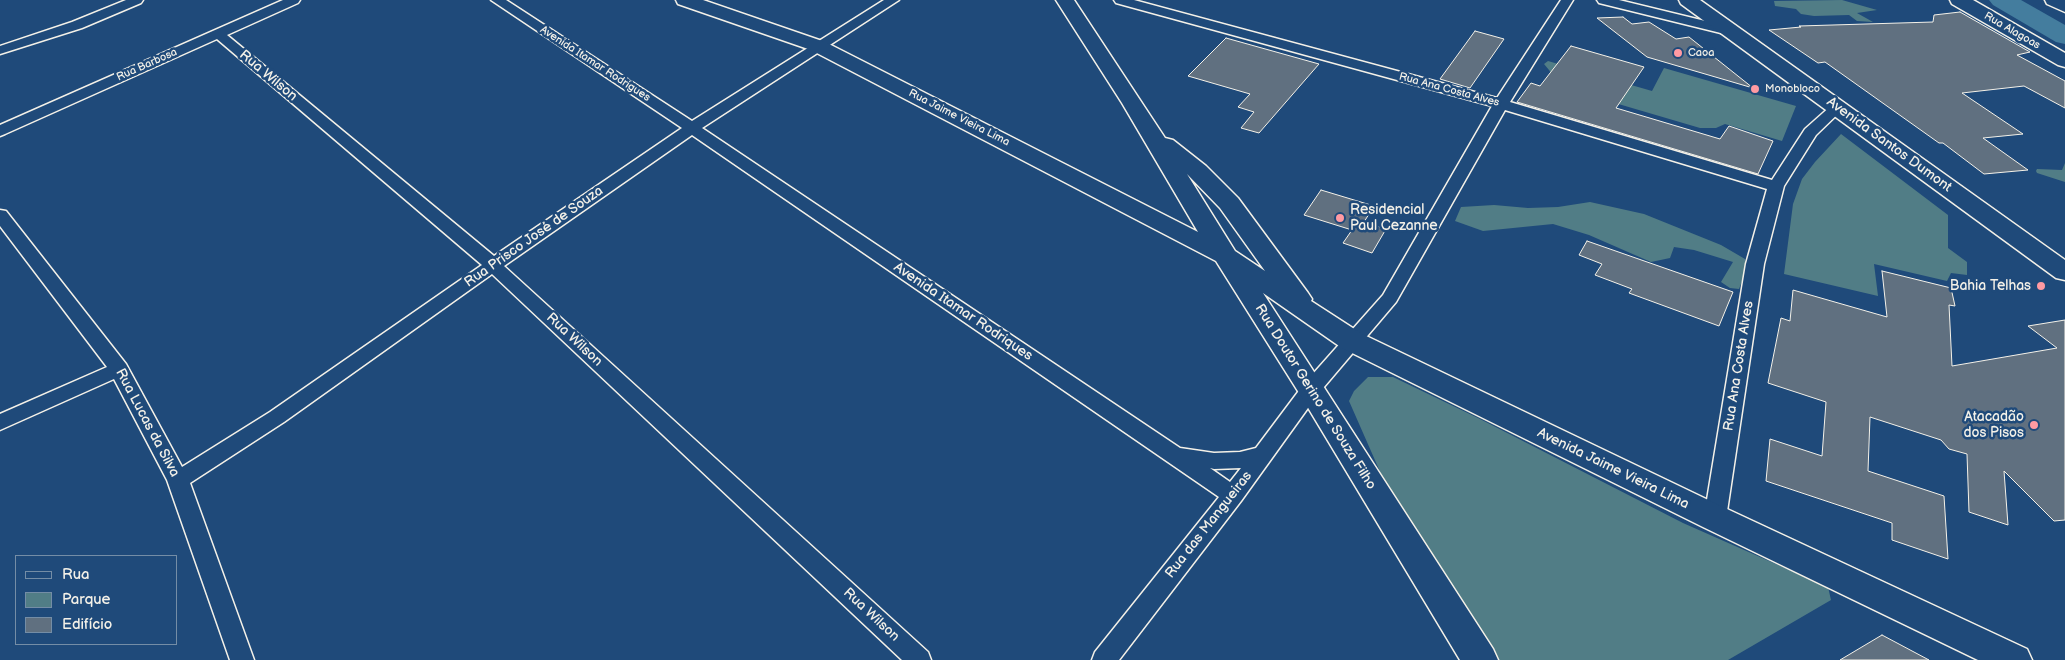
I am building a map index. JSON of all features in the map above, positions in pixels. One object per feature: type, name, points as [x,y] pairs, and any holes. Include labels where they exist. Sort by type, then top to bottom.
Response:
[{"type":"main road","name":"Rua Jaime Vieira Lima","points":[[685,0],[818,46],[1225,256]]},
{"type":"main road","name":"Rua Doutor Gerino de Souza Filho","points":[[1065,0],[1133,103],[1225,256],[1311,388],[1480,660]]},
{"type":"main road","name":"Avenida Santos Dumont","points":[[1688,0],[2065,272]]},
{"type":"main road","name":"Avenida Santos Dumont","points":[[1707,0],[2065,249]]},
{"type":"main road","name":"Rua Alagoas","points":[[1959,0],[2065,61]]},
{"type":"main road","points":[[2054,0],[2065,6]]},
{"type":"main road","name":"Rua Doutor Gerino de Souza Filho","points":[[1150,134],[1198,171],[1229,203],[1266,251],[1307,310]]},
{"type":"main road","name":"Avenida Jaime Vieira Lima","points":[[1225,256],[1352,342],[2014,660]]},
{"type":"street","points":[[0,50],[77,25],[137,0]]},
{"type":"street","name":"Rua Barbosa","points":[[0,131],[294,0]]},
{"type":"street","name":"Avenida Itamar Rodrigues","points":[[497,0],[692,128]]},
{"type":"street","name":"Rua Prisco José de Souza","points":[[178,480],[277,417],[692,128],[893,0]]},
{"type":"street","name":"Rua Ana Costa Alves","points":[[1120,0],[1501,104],[1776,186]]},
{"type":"street","name":"Rua das Mangueiras","points":[[1104,660],[1233,495],[1311,388],[1390,298],[1501,104],[1567,0]]},
{"type":"street","points":[[1603,0],[1734,32]]},
{"type":"street","name":"Rua Wilson","points":[[217,33],[493,265],[919,660]]},
{"type":"street","name":"Rua Ana Costa Alves","points":[[1715,518],[1755,264],[1776,186],[1810,132],[1837,108]]},
{"type":"street","name":"Avenida Itamar Rodriques","points":[[692,128],[1233,495]]},
{"type":"street","name":"Rua Lucas da Silva","points":[[0,215],[119,369],[178,480],[242,660]]},
{"type":"street","points":[[0,423],[119,369]]},
{"type":"street","points":[[1173,455],[1214,461],[1240,460],[1263,454]]},
{"type":"green space","points":[[1842,0],[1877,10],[1857,13],[1873,22],[1857,21],[1849,15],[1814,16],[1801,14],[1796,9],[1775,6],[1774,1]]},
{"type":"green space","points":[[1548,61],[1652,91],[1664,68],[1796,106],[1782,141],[1725,124],[1716,128],[1700,128],[1564,88],[1544,64]]},
{"type":"green space","points":[[1841,134],[1948,215],[1948,248],[1967,262],[1967,275],[1951,273],[1947,281],[1874,264],[1878,296],[1784,274],[1793,204],[1802,179]]},
{"type":"green space","points":[[2065,163],[2065,182],[2037,173],[2036,171],[2037,169],[2062,170]]},
{"type":"green space","points":[[1590,202],[1644,214],[1721,245],[1745,259],[1746,271],[1739,289],[1730,288],[1721,282],[1733,262],[1694,250],[1674,247],[1670,258],[1651,262],[1589,235],[1553,224],[1483,231],[1455,221],[1461,207],[1494,205],[1528,208],[1558,207]]},
{"type":"green space","points":[[1368,377],[1393,377],[1478,418],[1683,523],[1828,587],[1831,600],[1728,660],[1492,660],[1396,508],[1349,401],[1354,391]]},
{"type":"building","points":[[1960,12],[2030,52],[2017,55],[2065,81],[2065,108],[2024,86],[1962,93],[2023,134],[1983,138],[2028,170],[1984,174],[1943,143],[1939,143],[1825,62],[1818,63],[1769,30],[1801,27],[1799,26],[1933,22],[1934,15]]},
{"type":"building","name":"Caoa","points":[[1623,17],[1632,24],[1649,22],[1676,39],[1689,37],[1753,88],[1647,57],[1597,18]]},
{"type":"building","points":[[1475,31],[1504,39],[1470,88],[1440,79]]},
{"type":"building","points":[[1226,38],[1319,64],[1259,133],[1241,128],[1254,112],[1238,107],[1250,94],[1188,76]]},
{"type":"building","points":[[1571,46],[1644,67],[1616,108],[1720,139],[1729,126],[1773,141],[1758,174],[1517,102],[1531,83],[1540,86]]},
{"type":"building","name":"Residencial Paul Cezanne","points":[[1321,190],[1374,206],[1364,222],[1386,229],[1372,253],[1343,243],[1352,230],[1304,215]]},
{"type":"building","points":[[1587,241],[1733,292],[1719,326],[1629,293],[1632,289],[1595,275],[1602,264],[1579,255]]},
{"type":"building","points":[[1882,271],[1951,288],[1955,306],[1949,305],[1952,366],[2057,348],[2028,326],[2065,320],[2065,520],[2054,521],[2004,471],[2008,525],[1969,512],[1967,454],[1949,449],[1941,440],[1870,417],[1868,471],[1944,496],[1948,559],[1892,540],[1892,523],[1766,481],[1770,439],[1822,456],[1826,402],[1768,383],[1781,318],[1790,321],[1793,290],[1887,317]]},
{"type":"building","points":[[1882,635],[1929,660],[1840,660]]},
{"type":"waterway","points":[[2002,0],[2065,36]]},
{"type":"place","name":"Caoa","points":[[1678,53]]},
{"type":"place","name":"Monobloco","points":[[1755,89]]},
{"type":"place","name":"Residencial Paul Cezanne","points":[[1340,218]]},
{"type":"place","name":"Bahia Telhas","points":[[2041,286]]},
{"type":"place","name":"Atacadão dos Pisos","points":[[2034,425]]}]
